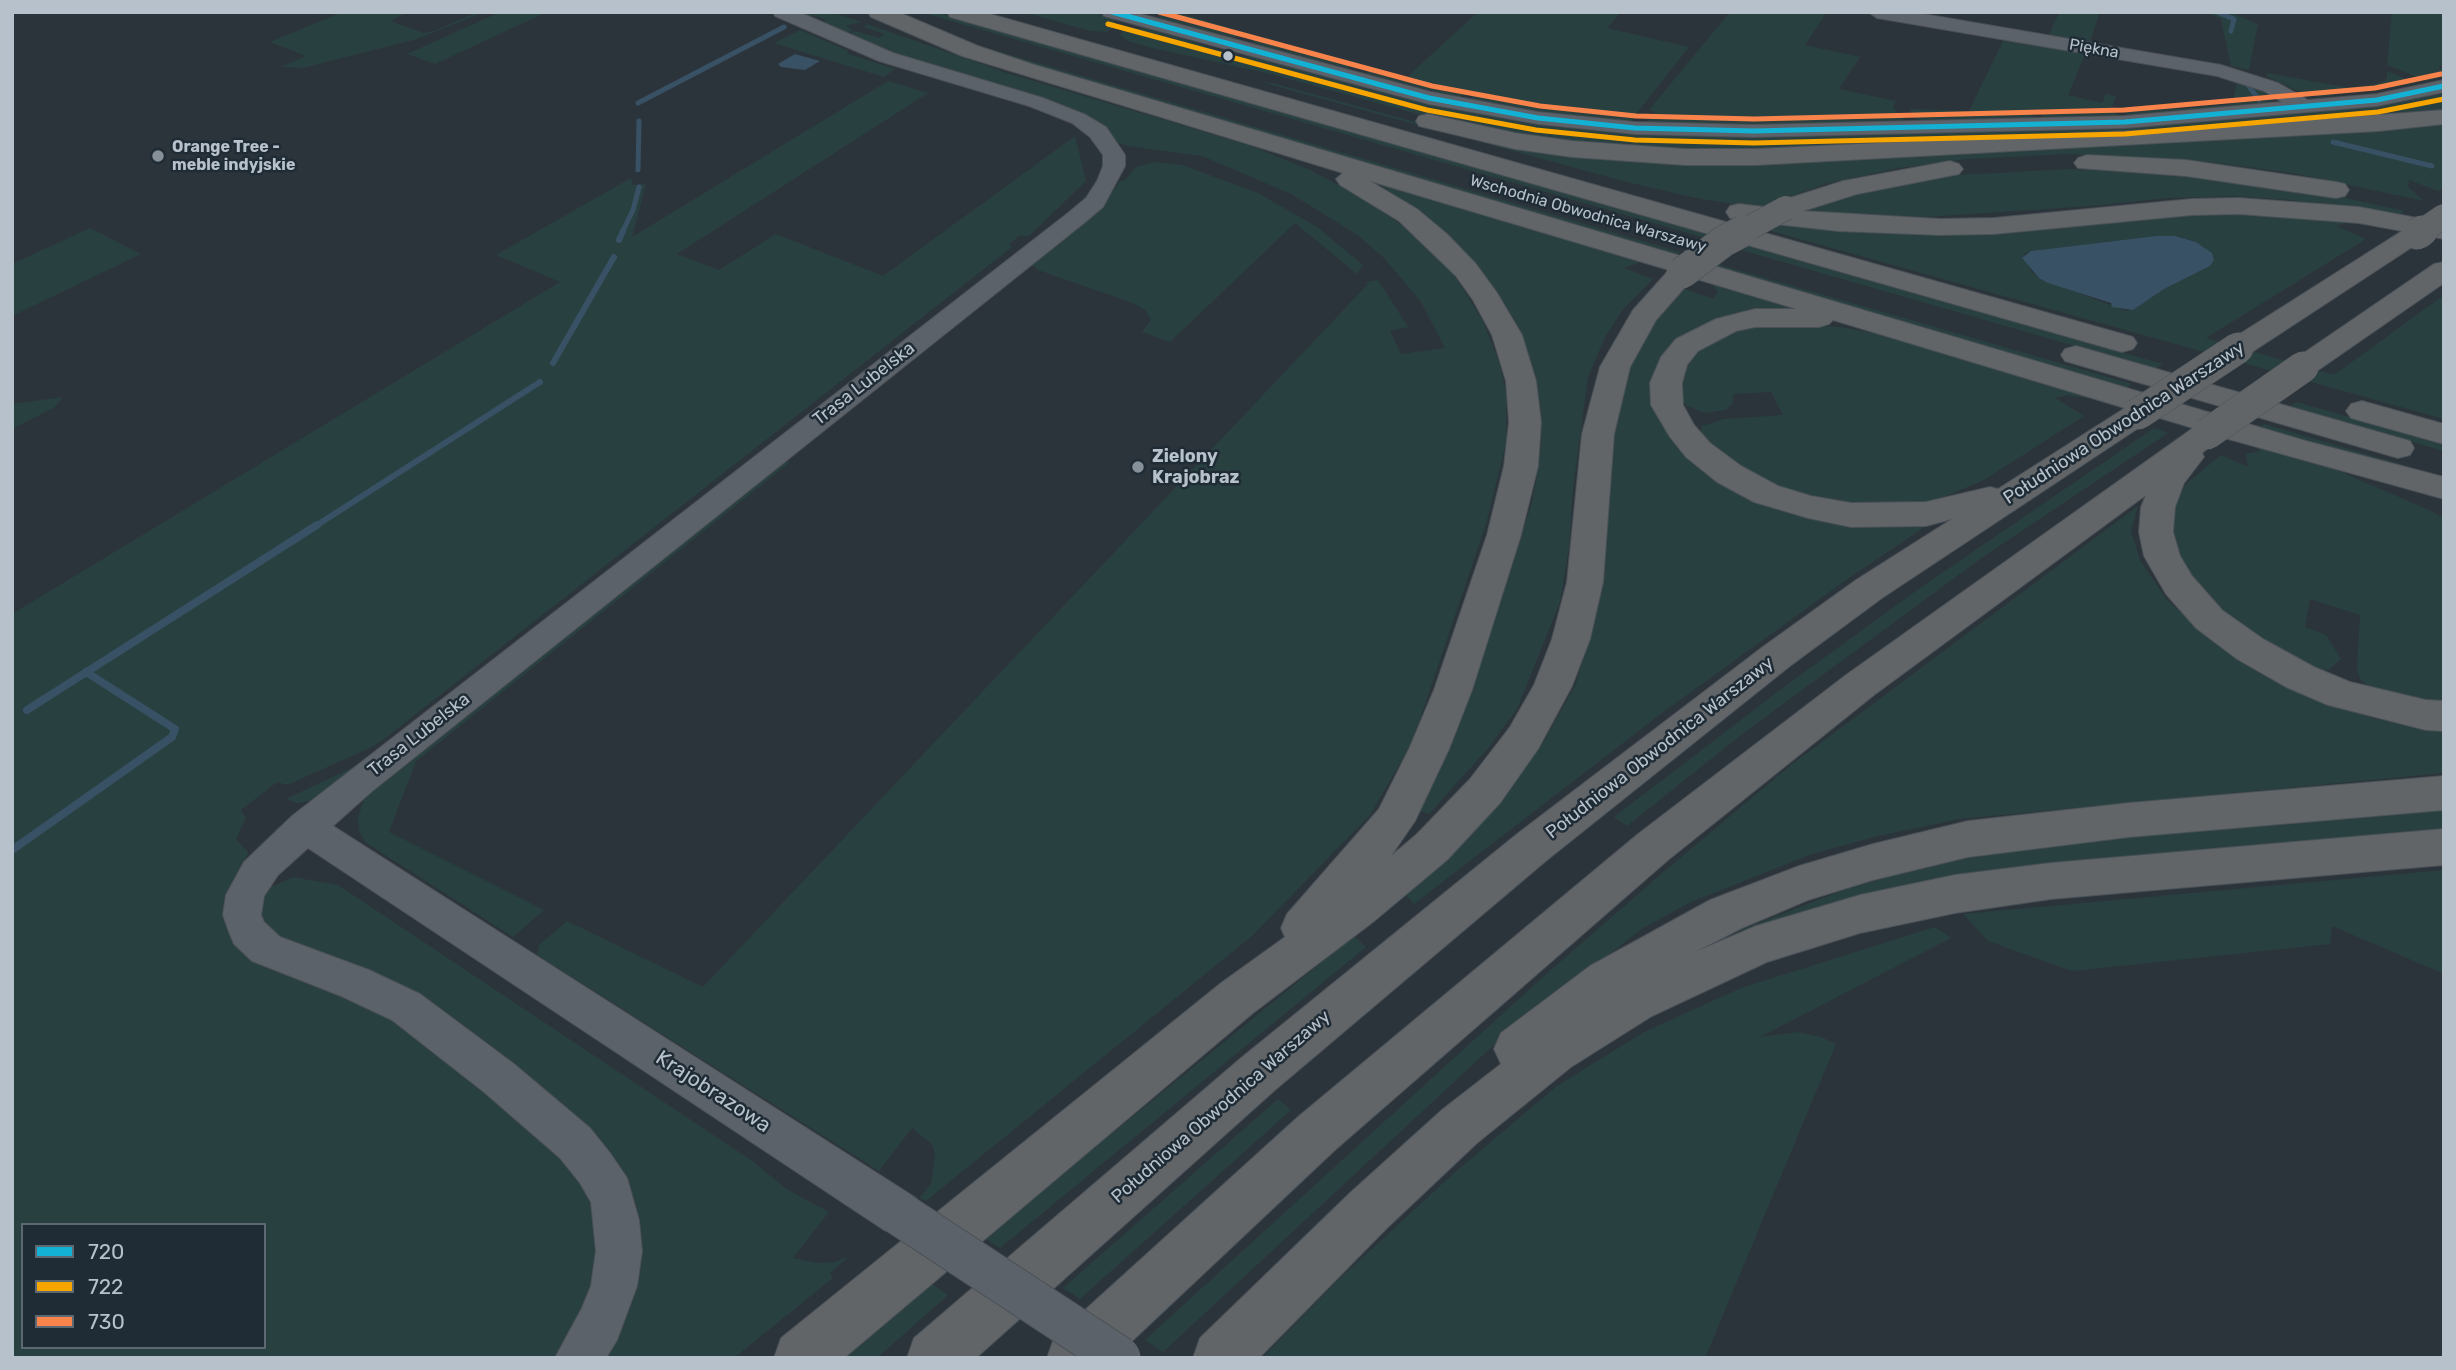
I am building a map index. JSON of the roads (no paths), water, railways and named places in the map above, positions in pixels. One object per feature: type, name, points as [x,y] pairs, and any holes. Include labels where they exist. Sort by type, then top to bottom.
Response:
[{"type":"highway","points":[[879,12],[981,55],[1908,333],[2291,432],[2444,462]]},
{"type":"highway","name":"Wschodnia Obwodnica Warszawy","points":[[887,12],[2291,432]]},
{"type":"highway","points":[[958,12],[2444,434]]},
{"type":"highway","points":[[1150,68],[1256,76],[1515,141],[1584,151],[1685,157],[1793,155],[2232,133],[2366,125],[2444,117]]},
{"type":"highway","points":[[1237,998],[1339,890],[1394,821],[1429,749],[1453,690],[1504,535],[1521,466],[1525,422],[1521,381],[1507,335],[1487,299],[1466,270],[1437,240],[1376,194],[1340,174],[1264,142]]},
{"type":"highway","points":[[801,1358],[1237,998],[1357,909],[1432,847],[1485,791],[1524,738],[1553,686],[1577,616],[1585,582],[1598,434],[1615,366],[1643,316],[1682,273],[1724,242],[1786,208],[1852,187],[1896,177],[1994,165],[2064,162],[2126,164],[2243,175],[2359,195],[2444,215]]},
{"type":"highway","points":[[1561,185],[1792,219],[1882,226],[1994,226],[2239,206],[2359,215],[2430,233]]},
{"type":"highway","name":"Południowa Obwodnica Warszawy","points":[[934,1358],[1258,1074],[1532,847],[1777,656],[1869,589],[2238,348],[2430,233],[2444,215]]},
{"type":"highway","points":[[1074,1358],[1317,1133],[1663,839],[1860,685],[2207,434],[2444,270]]},
{"type":"highway","points":[[1908,333],[1839,320],[1789,316],[1755,318],[1726,325],[1687,345],[1672,363],[1666,383],[1667,405],[1681,430],[1699,450],[1729,474],[1766,494],[1808,507],[1852,515],[1926,514],[1969,505],[2032,484]]},
{"type":"highway","points":[[2291,432],[2444,488]]},
{"type":"highway","points":[[2291,432],[2368,475],[2444,508]]},
{"type":"highway","points":[[2207,434],[2169,479],[2158,507],[2156,532],[2162,556],[2179,585],[2209,619],[2250,649],[2300,677],[2370,704],[2444,716]]},
{"type":"highway","points":[[1258,1320],[1406,1152],[1487,1074],[1606,981],[1726,914],[1799,884],[1860,865],[1968,839],[2129,820],[2444,793]]},
{"type":"highway","points":[[1220,1358],[1369,1210],[1460,1126],[1554,1051],[1636,1001],[1756,946],[1860,914],[1955,894],[2051,881],[2444,847]]},
{"type":"street","name":"Trasa Lubelska","points":[[305,827],[1076,218],[1095,202],[1108,181],[1114,166],[1114,155],[1098,132],[1079,119],[1036,102],[897,61],[782,12]]},
{"type":"street","points":[[1111,12],[1140,15],[1440,100],[1538,118],[1635,128],[1741,131],[2083,124],[2377,100],[2444,86]]},
{"type":"street","name":"Piękna","points":[[1877,12],[2221,71],[2272,87],[2305,107]]},
{"type":"street","name":"Krajobrazowa","points":[[305,827],[1119,1358]]},
{"type":"street","points":[[305,827],[257,873],[245,895],[243,915],[248,932],[266,949],[386,997],[424,1020],[499,1078],[575,1143],[611,1194],[617,1220],[619,1251],[614,1286],[600,1323],[579,1358]]},
{"type":"water","points":[[795,54],[820,61],[805,70],[781,67],[778,64]]},
{"type":"water","points":[[2175,236],[2196,242],[2212,253],[2214,260],[2210,266],[2164,289],[2133,310],[2112,307],[2111,303],[2048,283],[2039,278],[2022,258],[2031,251]]},
{"type":"waterway","points":[[2217,12],[2234,19],[2231,31]]},
{"type":"waterway","points":[[638,103],[784,27]]},
{"type":"waterway","points":[[2248,85],[2259,100]]},
{"type":"waterway","points":[[638,170],[639,121]]},
{"type":"waterway","points":[[2333,142],[2432,166]]},
{"type":"waterway","points":[[622,233],[633,210],[639,187]]},
{"type":"waterway","points":[[619,240],[623,231]]},
{"type":"waterway","points":[[553,363],[614,257]]},
{"type":"waterway","points":[[314,527],[540,382]]},
{"type":"waterway","points":[[86,672],[317,525]]},
{"type":"waterway","points":[[12,850],[172,737],[175,729],[86,672]]},
{"type":"waterway","points":[[27,710],[86,672]]},
{"type":"place","name":"Orange Tree - meble indyjskie","points":[[158,156]]},
{"type":"place","name":"Zielony Krajobraz","points":[[1138,467]]}]
